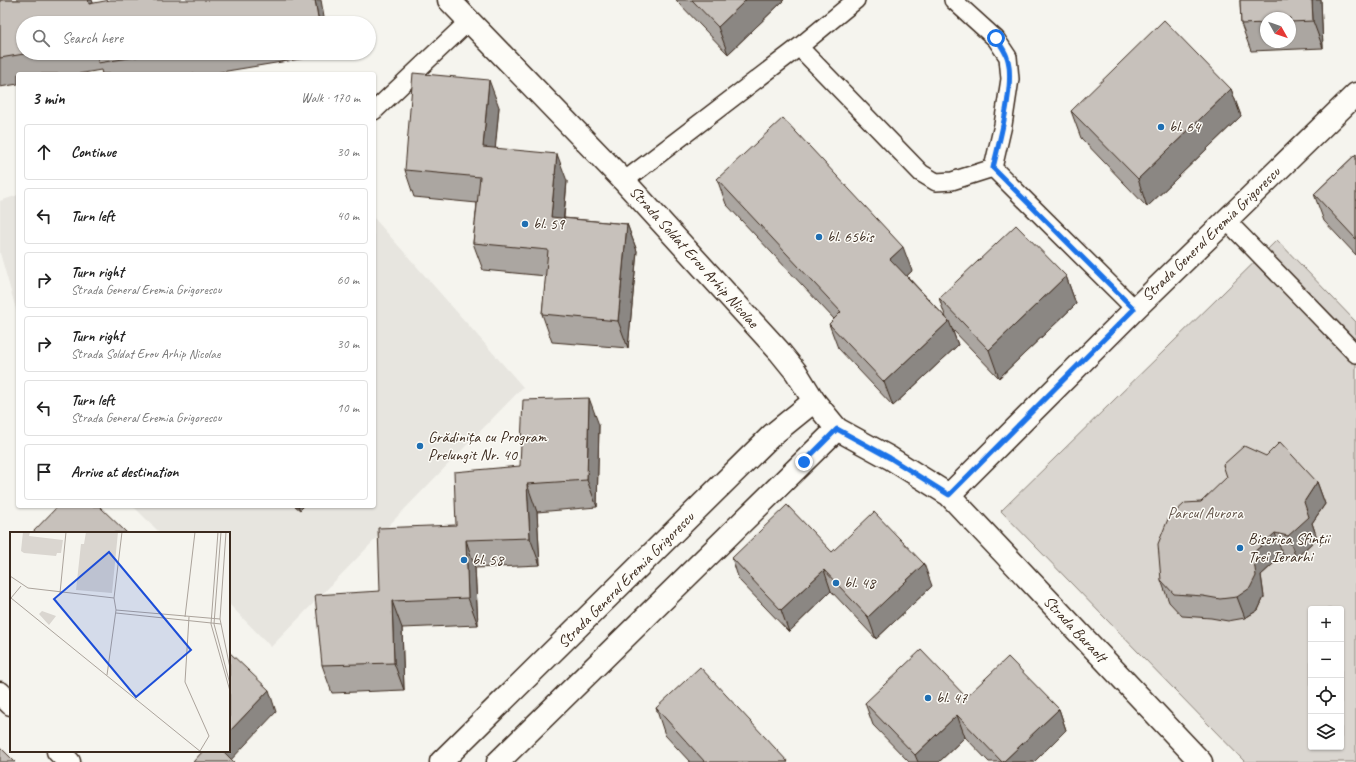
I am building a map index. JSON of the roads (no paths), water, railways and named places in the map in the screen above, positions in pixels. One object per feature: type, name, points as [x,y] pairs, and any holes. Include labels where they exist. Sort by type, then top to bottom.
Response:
[{"type":"street","name":"Strada Soldat Erou Arhip Nicolae","points":[[449,0],[624,181],[778,351],[796,372],[814,401],[837,429],[890,458],[949,495]]},
{"type":"street","name":"Strada General Eremia Grigorescu","points":[[949,495],[1134,309],[1356,94]]},
{"type":"street","name":"Strada General Eremia Grigorescu","points":[[441,762],[772,435],[814,401]]},
{"type":"street","points":[[498,762],[837,429]]},
{"type":"street","name":"Strada Baraolt","points":[[949,495],[1201,762]]},
{"type":"street","points":[[0,693],[10,703]]},
{"type":"street","points":[[59,752],[69,762]]},
{"type":"lane","points":[[624,181],[799,47],[856,0]]},
{"type":"lane","points":[[953,0],[996,38],[1008,58],[1010,79],[1003,125],[993,168]]},
{"type":"lane","points":[[376,109],[469,21]]},
{"type":"lane","points":[[799,47],[920,173],[936,182],[952,181],[993,168]]},
{"type":"lane","points":[[993,168],[1134,309]]},
{"type":"lane","points":[[1226,220],[1356,354]]},
{"type":"place","name":"bl. 64","points":[[1161,127]]},
{"type":"place","name":"bl. 59","points":[[525,224]]},
{"type":"place","name":"bl. 65bis","points":[[819,237]]},
{"type":"place","name":"Grădinița cu Program Prelungit Nr. 40","points":[[420,446]]},
{"type":"place","name":"Biserica Sfinții Trei Ierarhi","points":[[1240,548]]},
{"type":"place","name":"bl. 58","points":[[464,560]]},
{"type":"place","name":"bl. 48","points":[[836,583]]},
{"type":"place","name":"bl. 47","points":[[928,698]]},
{"type":"park label","name":"Parcul Aurora","points":[[1205,513]]}]
